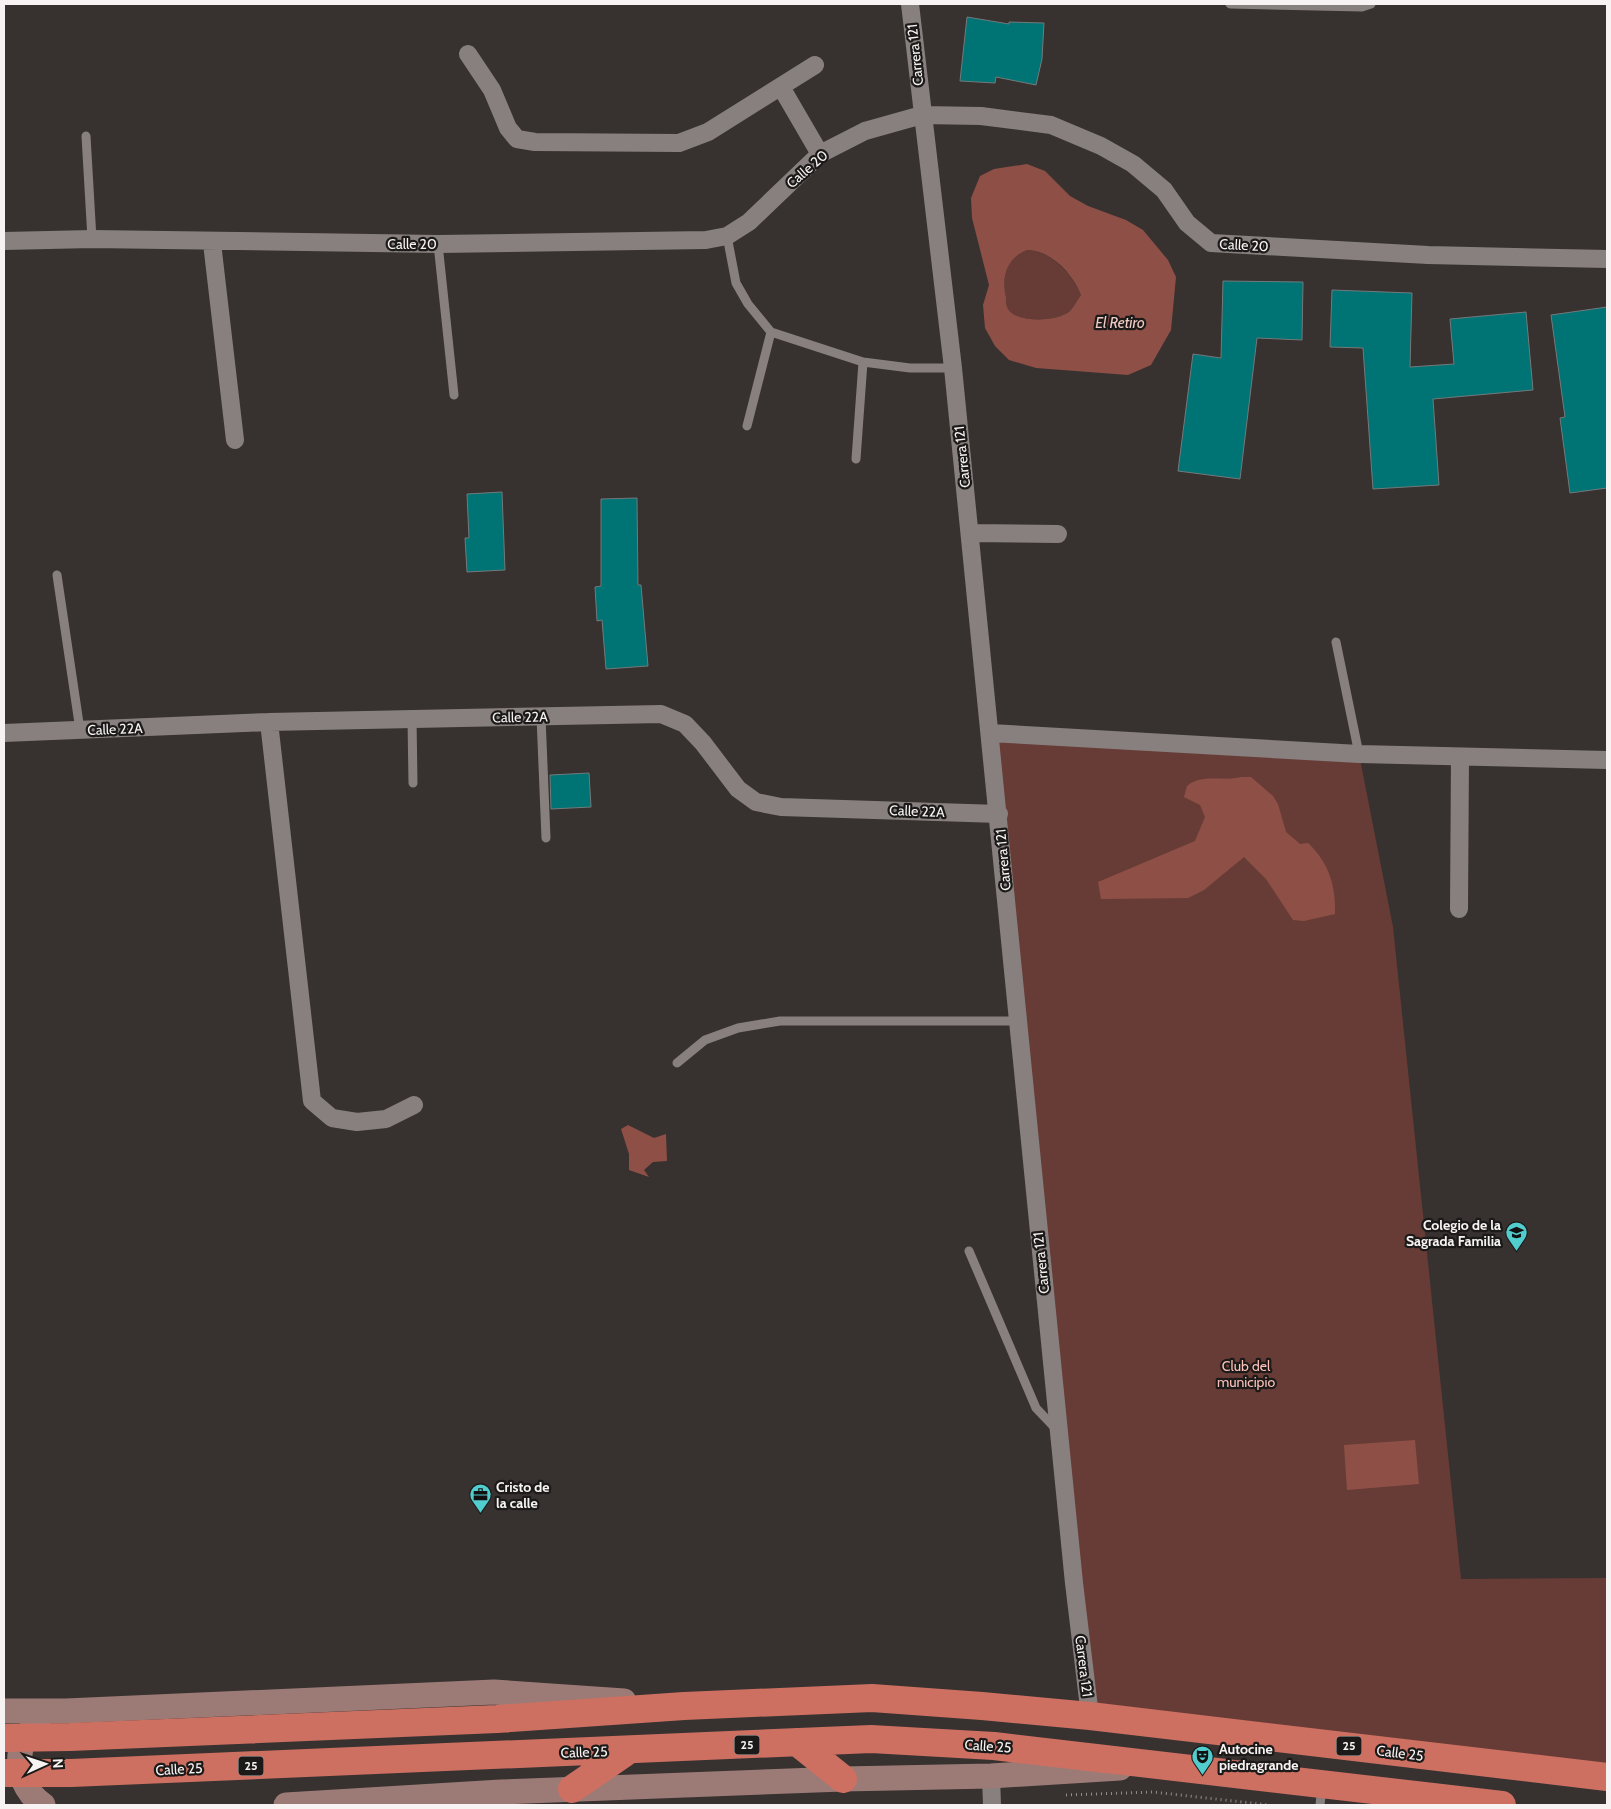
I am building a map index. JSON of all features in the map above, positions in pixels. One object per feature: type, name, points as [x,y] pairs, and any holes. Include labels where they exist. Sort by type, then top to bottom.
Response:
[{"type":"highway","name":"Calle 25","points":[[4,1738],[80,1737],[497,1719],[684,1706],[872,1698],[1090,1716],[1607,1778]]},
{"type":"highway","name":"Calle 25","points":[[4,1773],[71,1774],[871,1739],[984,1745],[1162,1766],[1321,1796],[1502,1805]]},
{"type":"highway","points":[[797,1742],[843,1779]]},
{"type":"highway","points":[[572,1797],[629,1750]]},
{"type":"main road","name":"Calle 25","points":[[4,1711],[66,1711],[494,1692],[684,1706]]},
{"type":"main road","points":[[4,1694],[66,1711]]},
{"type":"main road","points":[[43,1805],[33,1798],[22,1782],[19,1763],[22,1744],[32,1728],[47,1716],[66,1711]]},
{"type":"main road","name":"Calle 25","points":[[286,1805],[572,1797],[843,1779],[991,1776],[1162,1766]]},
{"type":"street","name":"Carrera 121","points":[[910,4],[953,368],[999,814],[1017,1021],[1058,1432],[1090,1716]]},
{"type":"street","points":[[468,54],[492,90],[508,128],[517,139],[535,142],[679,143],[708,132],[815,64]]},
{"type":"street","points":[[781,86],[820,154]]},
{"type":"street","name":"Calle 20","points":[[4,241],[92,239],[438,244],[706,240],[727,236],[748,222],[820,154],[865,130],[922,115],[981,116],[1051,125],[1101,146],[1133,164],[1164,190],[1187,223],[1211,243],[1428,255],[1607,259]]},
{"type":"street","points":[[212,242],[235,440]]},
{"type":"street","points":[[970,533],[1058,534]]},
{"type":"street","name":"Calle 22A","points":[[4,733],[269,722],[661,714],[685,724],[703,743],[738,789],[756,802],[781,807],[999,814]]},
{"type":"street","points":[[269,722],[312,1101],[332,1118],[357,1122],[386,1119],[414,1105]]},
{"type":"street","points":[[990,733],[1360,754],[1607,760]]},
{"type":"street","points":[[1459,909],[1460,757]]},
{"type":"street","points":[[991,1776],[992,1805]]},
{"type":"lane","points":[[1230,4],[1362,7],[1371,4]]},
{"type":"lane","points":[[86,136],[92,239]]},
{"type":"lane","points":[[727,236],[736,283],[748,304],[771,332],[863,362],[910,368],[953,368]]},
{"type":"lane","points":[[438,244],[454,395]]},
{"type":"lane","points":[[747,426],[771,332]]},
{"type":"lane","points":[[856,459],[863,362]]},
{"type":"lane","points":[[57,575],[80,730]]},
{"type":"lane","points":[[1336,642],[1360,754]]},
{"type":"lane","points":[[541,717],[546,838]]},
{"type":"lane","points":[[412,719],[413,783]]},
{"type":"lane","points":[[677,1063],[705,1040],[738,1028],[780,1021],[1017,1021]]},
{"type":"lane","points":[[970,1251],[1036,1408],[1058,1432]]},
{"type":"path","points":[[1060,1795],[1153,1792],[1269,1805]]},
{"type":"green space","points":[[1027,250],[1053,259],[1077,287],[1081,295],[1070,311],[1064,315],[1047,319],[1028,319],[1012,314],[1008,309],[1004,282],[1005,275],[1010,263],[1020,253]]},
{"type":"green space","name":"Club del municipio","points":[[990,733],[1359,754],[1393,927],[1461,1579],[1607,1578],[1607,1777],[1090,1716]]},
{"type":"water","name":"El Retiro","points":[[1027,164],[1045,171],[1070,196],[1088,206],[1126,220],[1143,230],[1168,260],[1176,277],[1171,330],[1151,365],[1128,375],[1036,368],[1009,360],[995,346],[985,328],[983,305],[989,285],[972,218],[971,198],[980,176],[994,169]],"holes":[[[1027,250],[1036,251],[1053,259],[1067,271],[1081,295],[1070,311],[1064,315],[1047,319],[1028,319],[1012,314],[1007,308],[1004,282],[1010,263],[1020,253]]]},
{"type":"water","points":[[1251,777],[1273,796],[1278,804],[1286,832],[1300,844],[1308,843],[1321,859],[1330,876],[1334,894],[1335,914],[1304,921],[1293,920],[1266,879],[1244,857],[1204,890],[1188,898],[1101,899],[1098,882],[1195,841],[1205,817],[1200,805],[1184,797],[1187,786],[1199,780]]},
{"type":"water","points":[[628,1125],[654,1138],[666,1134],[667,1161],[653,1162],[644,1170],[649,1177],[629,1170],[629,1154],[621,1129]]},
{"type":"water","points":[[1415,1440],[1419,1484],[1347,1490],[1344,1445]]},
{"type":"building","points":[[967,17],[1009,24],[1009,22],[1044,23],[1042,59],[1036,85],[996,77],[995,83],[960,81]]},
{"type":"building","points":[[1223,281],[1303,282],[1302,340],[1257,338],[1240,479],[1178,471],[1193,354],[1221,358]]},
{"type":"building","points":[[1332,290],[1412,293],[1410,367],[1454,364],[1450,319],[1526,312],[1533,390],[1433,399],[1439,485],[1373,489],[1363,348],[1330,347]]},
{"type":"building","points":[[1607,307],[1607,488],[1570,493],[1560,418],[1565,417],[1551,315]]},
{"type":"building","points":[[502,492],[505,570],[467,572],[465,538],[469,538],[467,494]]},
{"type":"building","points":[[637,498],[638,585],[641,585],[648,666],[606,669],[602,620],[597,621],[595,587],[601,586],[601,499]]},
{"type":"building","points":[[589,773],[591,807],[551,809],[550,775]]},
{"type":"place","name":"Colegio de la Sagrada Familia","points":[[1517,1252]]},
{"type":"place","name":"Cristo de la calle","points":[[480,1514]]},
{"type":"place","name":"Autocine piedragrande","points":[[1203,1776]]}]
